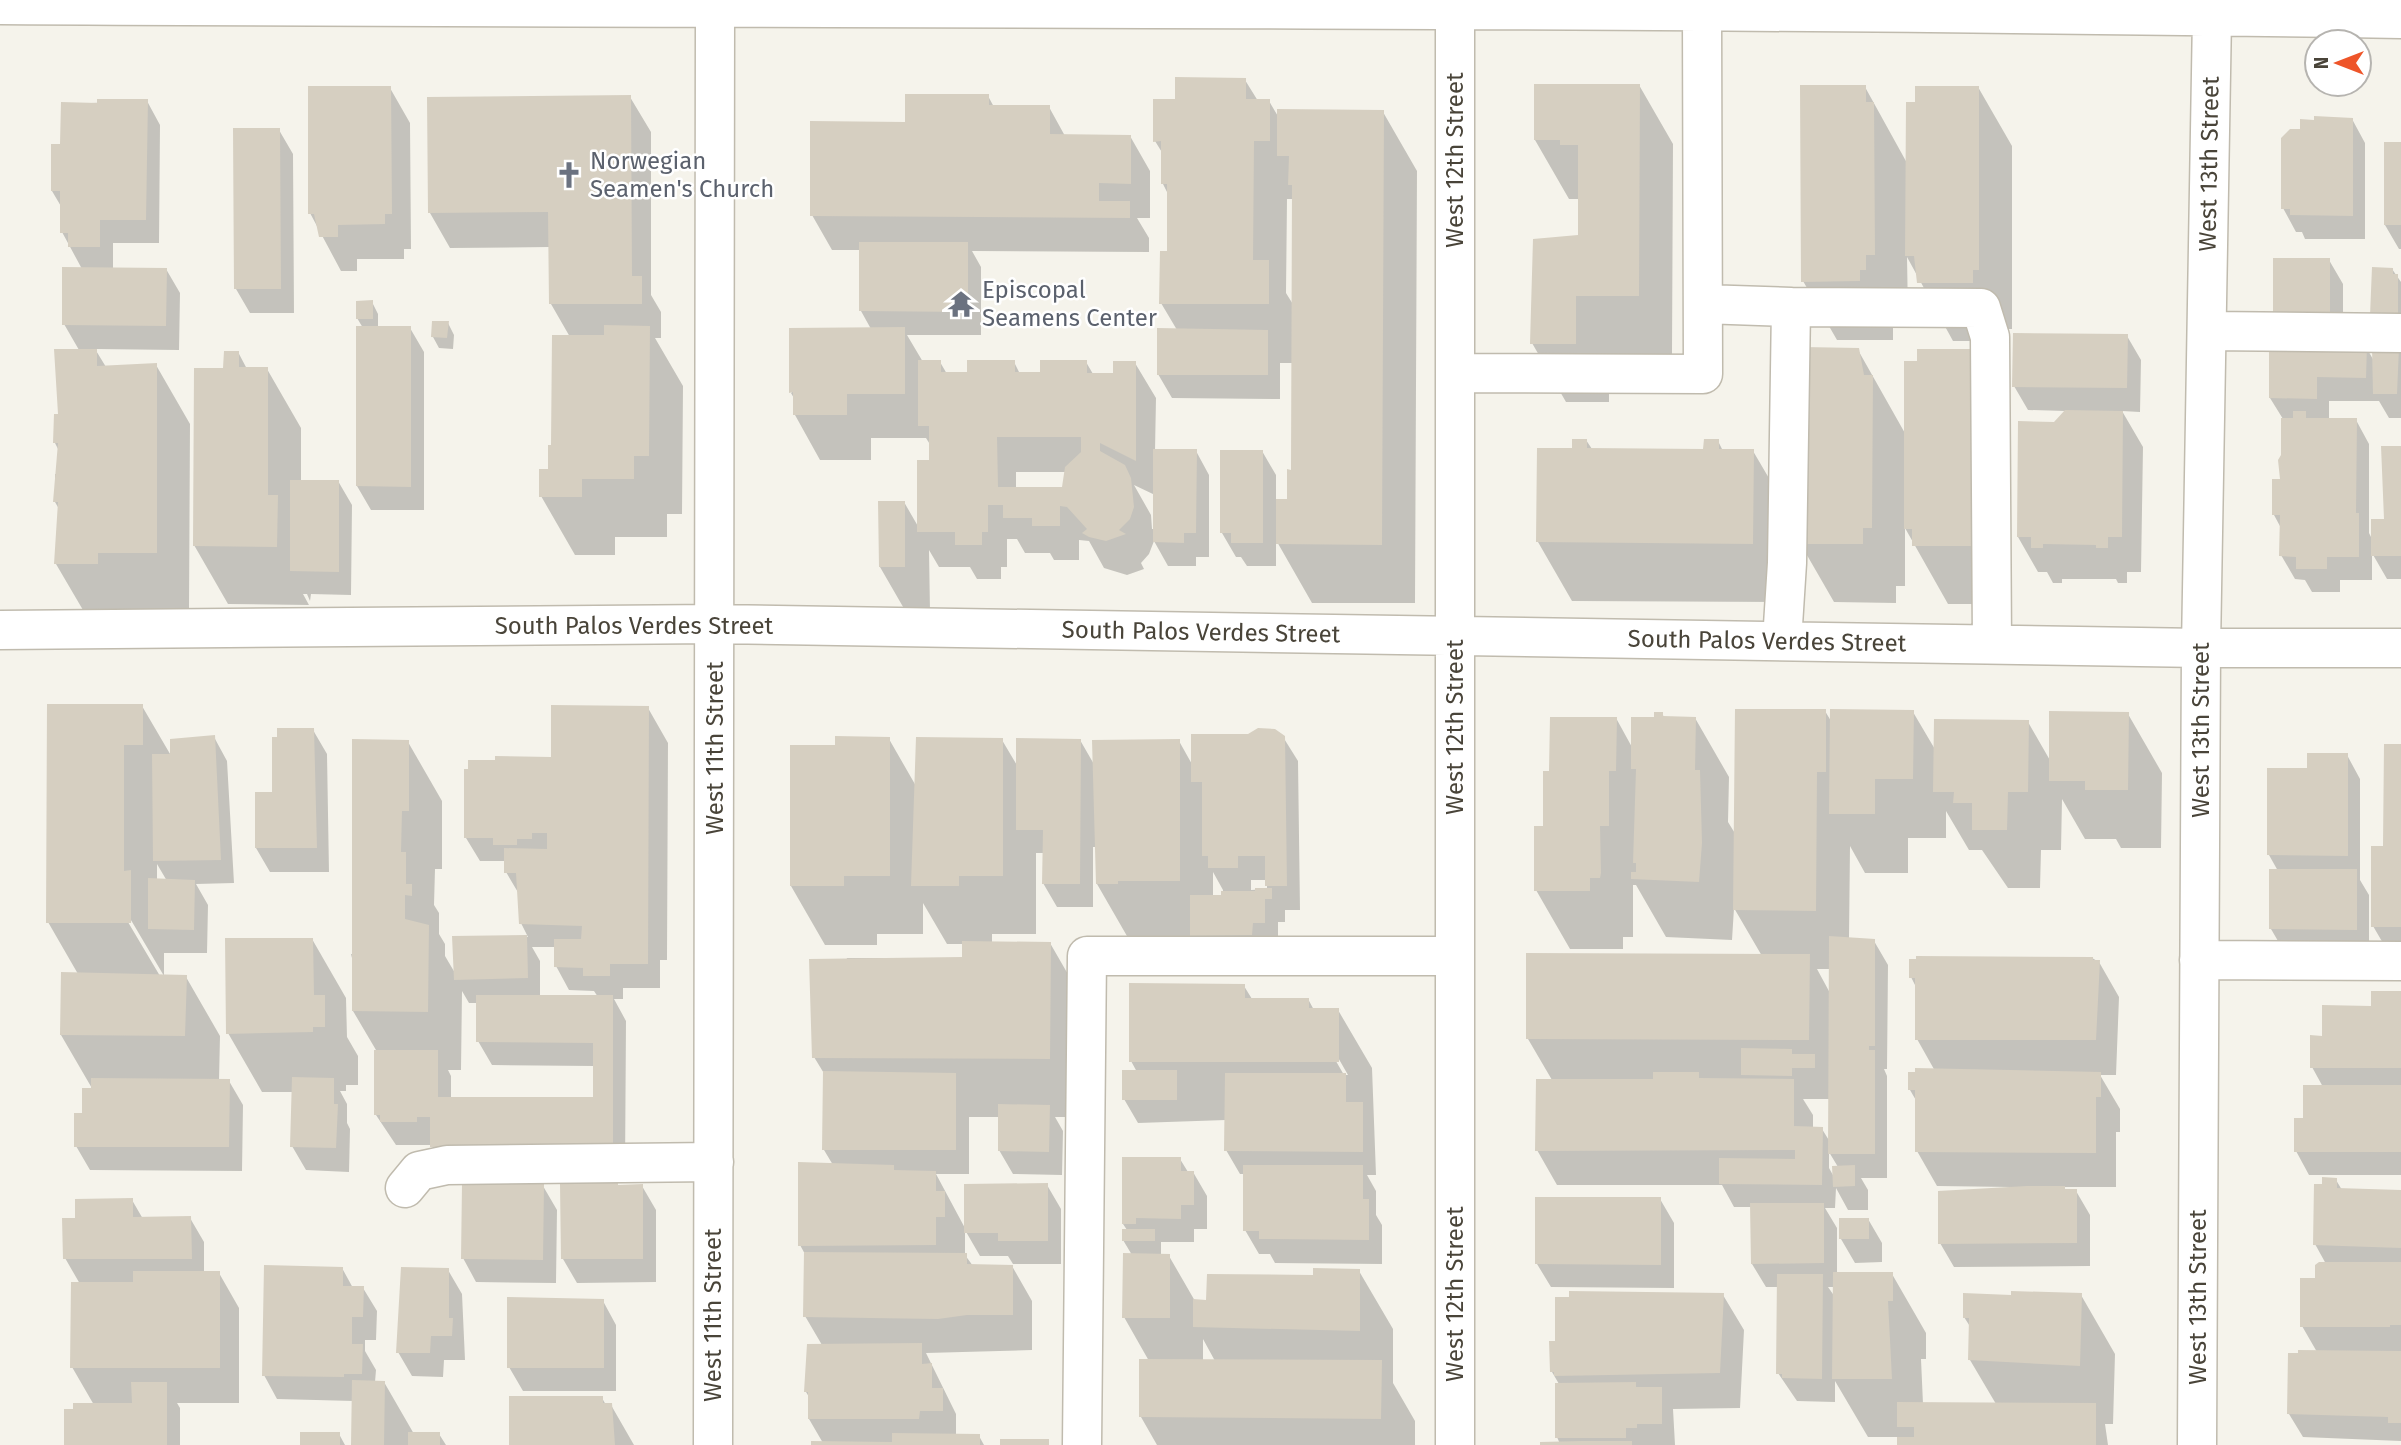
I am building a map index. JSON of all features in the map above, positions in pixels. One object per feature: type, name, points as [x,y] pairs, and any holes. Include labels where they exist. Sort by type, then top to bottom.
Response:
[{"type":"street","points":[[0,5],[715,10],[1455,10],[2401,19]]},
{"type":"street","name":"West 11th Street","points":[[713,1445],[715,10]]},
{"type":"street","name":"West 12th Street","points":[[1455,10],[1455,1445]]},
{"type":"street","points":[[1455,373],[1703,374],[1702,12]]},
{"type":"street","name":"West 13th Street","points":[[2197,1445],[2201,648],[2212,16]]},
{"type":"street","points":[[1703,304],[1981,308],[1990,337],[1992,645]]},
{"type":"street","points":[[1782,641],[1787,563],[1791,307]]},
{"type":"street","points":[[2207,331],[2401,333]]},
{"type":"street","name":"South Palos Verdes Street","points":[[0,630],[715,624],[2201,648],[2401,648]]},
{"type":"street","points":[[1082,1445],[1087,956],[1455,956]]},
{"type":"street","points":[[2199,960],[2401,961]]},
{"type":"street","points":[[405,1188],[419,1171],[447,1164],[714,1163]]},
{"type":"building","points":[[1175,77],[1246,78],[1246,99],[1270,99],[1270,141],[1254,141],[1253,260],[1269,260],[1269,304],[1159,304],[1160,251],[1167,251],[1167,184],[1161,184],[1161,141],[1153,142],[1153,99],[1175,99]]},
{"type":"building","points":[[1534,84],[1640,84],[1639,296],[1576,296],[1576,344],[1530,344],[1533,239],[1578,235],[1578,145],[1560,145],[1560,140],[1534,140]]},
{"type":"building","points":[[1800,85],[1866,85],[1866,102],[1874,102],[1875,255],[1866,255],[1866,270],[1860,270],[1860,281],[1801,282]]},
{"type":"building","points":[[308,86],[391,86],[392,214],[385,214],[385,224],[338,225],[338,237],[319,237],[314,214],[308,214]]},
{"type":"building","points":[[1915,86],[1979,86],[1979,270],[1973,270],[1973,283],[1917,283],[1914,256],[1905,256],[1906,102],[1915,102]]},
{"type":"building","points":[[905,94],[989,94],[989,105],[1050,105],[1050,134],[1131,135],[1131,184],[1099,183],[1099,201],[1130,201],[1130,218],[810,216],[810,121],[905,122]]},
{"type":"building","points":[[631,95],[632,276],[642,276],[642,304],[549,304],[548,212],[428,213],[427,97]]},
{"type":"building","points":[[97,99],[148,99],[146,220],[100,220],[100,247],[68,247],[68,233],[60,233],[60,191],[51,191],[51,144],[60,144],[61,102],[97,103]]},
{"type":"building","points":[[1277,109],[1384,110],[1382,545],[1276,544],[1276,499],[1287,499],[1287,469],[1291,470],[1292,185],[1288,185],[1289,156],[1277,156]]},
{"type":"building","points":[[2314,116],[2353,118],[2353,216],[2290,215],[2290,209],[2281,209],[2281,138],[2290,129],[2300,129],[2300,119],[2314,120]]},
{"type":"building","points":[[233,128],[280,128],[281,289],[234,289]]},
{"type":"building","points":[[2384,142],[2401,142],[2401,225],[2384,225]]},
{"type":"building","points":[[859,242],[968,242],[968,312],[859,311]]},
{"type":"building","points":[[2273,258],[2330,258],[2330,315],[2273,315]]},
{"type":"building","points":[[62,267],[167,268],[166,326],[62,325]]},
{"type":"building","points":[[2372,267],[2393,268],[2393,274],[2398,274],[2398,316],[2370,316]]},
{"type":"building","points":[[373,300],[373,319],[356,319],[356,301]]},
{"type":"building","points":[[432,321],[449,321],[447,338],[431,337]]},
{"type":"building","points":[[604,325],[650,326],[649,456],[634,456],[634,479],[582,479],[582,497],[539,497],[539,469],[548,469],[548,445],[551,445],[552,335],[604,335]]},
{"type":"building","points":[[356,326],[411,326],[411,487],[356,486]]},
{"type":"building","points":[[905,327],[905,394],[847,394],[847,415],[793,415],[793,392],[789,393],[789,328]]},
{"type":"building","points":[[1157,328],[1268,330],[1268,375],[1157,375]]},
{"type":"building","points":[[2013,333],[2128,334],[2127,388],[2012,387]]},
{"type":"building","points":[[2269,343],[2367,345],[2366,378],[2317,377],[2317,399],[2269,398]]},
{"type":"building","points":[[1803,347],[1859,348],[1864,375],[1873,375],[1872,528],[1863,528],[1863,544],[1798,544]]},
{"type":"building","points":[[2372,347],[2399,347],[2397,394],[2373,394]]},
{"type":"building","points":[[54,349],[97,349],[97,366],[157,363],[157,553],[98,553],[98,564],[54,564],[58,502],[53,502],[58,443],[53,443],[54,414],[58,414]]},
{"type":"building","points":[[1917,349],[1974,349],[1977,546],[1912,546],[1912,529],[1904,529],[1904,361],[1917,361]]},
{"type":"building","points":[[224,351],[239,351],[239,367],[268,367],[268,495],[278,495],[277,547],[193,546],[194,368],[223,368]]},
{"type":"building","points":[[918,360],[941,360],[941,372],[967,372],[967,360],[1015,360],[1015,372],[1040,372],[1040,360],[1087,360],[1087,373],[1113,373],[1113,361],[1136,361],[1136,461],[1100,443],[1100,451],[1125,465],[1131,478],[1134,507],[1130,519],[1119,530],[1126,534],[1106,541],[1089,537],[1082,533],[1087,529],[1067,507],[1060,506],[1060,526],[1032,526],[1032,518],[1003,518],[1003,505],[988,505],[988,532],[982,532],[982,545],[955,545],[955,532],[917,532],[917,460],[929,460],[929,426],[918,426]],"holes":[[[997,437],[1081,437],[1081,452],[1065,467],[1062,487],[998,487]]]},
{"type":"building","points":[[2065,410],[2123,411],[2122,537],[2108,537],[2108,548],[2096,548],[2096,545],[2043,544],[2043,548],[2031,548],[2031,537],[2017,537],[2018,421],[2054,422]]},
{"type":"building","points":[[2293,411],[2306,411],[2306,418],[2357,418],[2356,513],[2359,513],[2359,557],[2327,557],[2327,569],[2296,569],[2296,557],[2279,556],[2280,515],[2272,515],[2272,479],[2280,479],[2278,460],[2281,455],[2281,418],[2293,418]]},
{"type":"building","points":[[1572,439],[1587,439],[1587,448],[1703,449],[1704,439],[1719,439],[1719,449],[1754,449],[1753,544],[1536,542],[1537,448],[1572,448]]},
{"type":"building","points":[[2381,446],[2401,446],[2401,556],[2371,556],[2371,519],[2384,519]]},
{"type":"building","points":[[1153,449],[1197,449],[1196,533],[1184,533],[1184,543],[1153,542]]},
{"type":"building","points":[[1220,450],[1263,450],[1263,543],[1231,543],[1231,533],[1220,533]]},
{"type":"building","points":[[290,480],[339,480],[339,572],[290,571]]},
{"type":"building","points":[[878,501],[905,501],[905,567],[879,567]]},
{"type":"building","points":[[47,704],[143,704],[143,745],[124,745],[124,871],[131,870],[131,923],[46,923]]},
{"type":"building","points":[[551,705],[649,706],[648,964],[610,964],[610,976],[583,976],[583,968],[554,967],[554,939],[581,939],[582,926],[519,924],[516,873],[504,873],[504,848],[547,849],[547,833],[532,833],[532,839],[517,839],[517,845],[493,845],[493,838],[464,838],[464,769],[468,769],[468,760],[495,760],[495,756],[551,757]]},
{"type":"building","points":[[1735,709],[1826,709],[1826,772],[1817,772],[1816,911],[1733,910]]},
{"type":"building","points":[[1830,709],[1914,710],[1913,779],[1875,779],[1875,814],[1829,814]]},
{"type":"building","points":[[2049,711],[2129,712],[2128,790],[2085,790],[2085,781],[2049,781]]},
{"type":"building","points":[[1654,712],[1663,712],[1663,716],[1696,717],[1695,770],[1700,770],[1702,843],[1699,882],[1631,879],[1631,872],[1636,872],[1636,863],[1633,863],[1636,769],[1631,769],[1631,717],[1654,717]]},
{"type":"building","points":[[1550,717],[1617,717],[1616,771],[1609,771],[1609,826],[1600,826],[1601,873],[1600,878],[1590,878],[1590,891],[1534,891],[1534,826],[1543,826],[1543,771],[1549,771]]},
{"type":"building","points":[[1934,719],[2029,720],[2028,792],[2008,792],[2007,830],[1972,830],[1972,803],[1953,803],[1954,792],[1933,792]]},
{"type":"building","points":[[277,728],[314,728],[317,848],[255,848],[255,792],[272,792],[272,737],[277,737]]},
{"type":"building","points":[[1258,728],[1275,729],[1285,736],[1287,886],[1265,886],[1265,856],[1238,856],[1238,868],[1208,868],[1208,856],[1202,856],[1202,782],[1191,782],[1191,734],[1248,734]]},
{"type":"building","points":[[215,735],[221,860],[153,861],[152,754],[170,754],[170,739]]},
{"type":"building","points":[[835,736],[890,737],[890,876],[844,876],[844,886],[790,886],[790,745],[835,745]]},
{"type":"building","points":[[916,737],[1003,738],[1003,876],[959,876],[959,886],[911,886]]},
{"type":"building","points":[[1016,738],[1081,739],[1080,884],[1042,884],[1043,830],[1016,830]]},
{"type":"building","points":[[352,739],[409,740],[409,811],[402,811],[401,852],[406,852],[406,884],[412,884],[412,896],[405,895],[405,919],[429,925],[428,1012],[352,1011]]},
{"type":"building","points":[[1180,739],[1180,881],[1118,881],[1118,884],[1096,884],[1092,740]]},
{"type":"building","points":[[2384,744],[2401,744],[2401,927],[2371,927],[2371,846],[2383,846]]},
{"type":"building","points":[[2307,753],[2348,753],[2348,856],[2267,855],[2267,768],[2307,768]]},
{"type":"building","points":[[2269,869],[2357,869],[2357,930],[2269,929]]},
{"type":"building","points":[[148,878],[195,880],[194,930],[148,929]]},
{"type":"building","points":[[1255,888],[1272,888],[1272,899],[1265,899],[1265,923],[1253,923],[1252,935],[1190,936],[1190,895],[1221,895],[1221,891],[1255,891]]},
{"type":"building","points":[[527,935],[528,978],[454,980],[452,936]]},
{"type":"building","points":[[1829,936],[1875,939],[1875,1046],[1869,1046],[1869,1050],[1875,1050],[1875,1154],[1828,1154]]},
{"type":"building","points":[[225,938],[313,938],[314,995],[325,995],[325,1027],[313,1027],[313,1032],[226,1034]]},
{"type":"building","points":[[962,941],[1051,942],[1050,1059],[812,1058],[809,959],[962,957]]},
{"type":"building","points":[[1526,953],[1810,954],[1809,1040],[1526,1039]]},
{"type":"building","points":[[1916,956],[2093,957],[2093,960],[2100,960],[2096,1040],[1915,1040],[1915,978],[1909,978],[1909,959],[1916,959]]},
{"type":"building","points":[[61,972],[187,975],[185,1036],[60,1035]]},
{"type":"building","points":[[1129,983],[1245,984],[1245,998],[1309,998],[1309,1008],[1339,1008],[1339,1062],[1129,1062]]},
{"type":"building","points":[[2371,991],[2401,991],[2401,1068],[2310,1068],[2310,1035],[2322,1036],[2322,1005],[2371,1006]]},
{"type":"building","points":[[476,995],[613,995],[613,1147],[430,1147],[430,1117],[417,1117],[417,1122],[380,1122],[380,1115],[374,1115],[374,1050],[438,1050],[438,1097],[593,1097],[593,1043],[476,1042]]},
{"type":"building","points":[[1741,1048],[1792,1049],[1792,1054],[1815,1054],[1815,1068],[1792,1068],[1792,1076],[1741,1075]]},
{"type":"building","points":[[1915,1068],[2101,1072],[2101,1097],[2096,1097],[2096,1153],[1915,1152],[1915,1090],[1908,1090],[1908,1072],[1915,1072]]},
{"type":"building","points":[[1122,1070],[1177,1070],[1177,1100],[1122,1100]]},
{"type":"building","points":[[823,1071],[956,1073],[956,1150],[822,1150]]},
{"type":"building","points":[[1653,1072],[1699,1072],[1699,1078],[1794,1079],[1794,1126],[1823,1127],[1822,1185],[1719,1184],[1719,1158],[1795,1159],[1795,1150],[1535,1151],[1536,1079],[1653,1079]]},
{"type":"building","points":[[1225,1073],[1346,1073],[1346,1102],[1363,1102],[1363,1152],[1224,1151]]},
{"type":"building","points":[[292,1077],[334,1078],[334,1104],[338,1104],[336,1148],[290,1147]]},
{"type":"building","points":[[91,1078],[230,1079],[229,1147],[74,1147],[74,1113],[82,1113],[82,1088],[91,1088]]},
{"type":"building","points":[[2303,1085],[2401,1085],[2401,1152],[2294,1152],[2294,1118],[2303,1118]]},
{"type":"building","points":[[998,1104],[1050,1105],[1049,1152],[998,1151]]},
{"type":"building","points":[[1122,1157],[1181,1157],[1181,1171],[1194,1171],[1194,1205],[1181,1205],[1181,1219],[1136,1218],[1136,1224],[1122,1224]]},
{"type":"building","points":[[798,1162],[894,1165],[894,1170],[936,1171],[936,1191],[945,1191],[945,1217],[936,1217],[936,1245],[798,1246]]},
{"type":"building","points":[[1243,1165],[1363,1165],[1363,1199],[1369,1199],[1369,1240],[1259,1239],[1259,1231],[1243,1231]]},
{"type":"building","points":[[1855,1165],[1855,1186],[1833,1187],[1832,1166]]},
{"type":"building","points":[[2322,1177],[2337,1178],[2337,1188],[2401,1190],[2401,1248],[2313,1245],[2314,1184],[2322,1184]]},
{"type":"building","points":[[517,1180],[517,1184],[544,1184],[543,1260],[461,1259],[462,1184]]},
{"type":"building","points":[[618,1180],[618,1185],[643,1184],[643,1259],[561,1259],[560,1184]]},
{"type":"building","points":[[1048,1183],[1048,1241],[998,1241],[998,1233],[964,1233],[964,1184]]},
{"type":"building","points":[[2065,1186],[2065,1189],[2077,1189],[2077,1243],[1938,1244],[1938,1191]]},
{"type":"building","points":[[1535,1197],[1661,1197],[1661,1265],[1535,1264]]},
{"type":"building","points":[[133,1198],[133,1217],[191,1216],[192,1259],[63,1259],[62,1218],[75,1218],[75,1199]]},
{"type":"building","points":[[1750,1203],[1824,1203],[1824,1263],[1751,1264]]},
{"type":"building","points":[[1839,1218],[1869,1218],[1869,1239],[1839,1239]]},
{"type":"building","points":[[1122,1229],[1155,1229],[1155,1241],[1122,1241]]},
{"type":"building","points":[[804,1252],[967,1253],[967,1264],[1013,1265],[1013,1315],[967,1315],[938,1319],[803,1317]]},
{"type":"building","points":[[1123,1253],[1170,1254],[1170,1318],[1122,1318]]},
{"type":"building","points":[[2319,1262],[2401,1262],[2401,1325],[2300,1327],[2300,1278],[2315,1278],[2315,1265]]},
{"type":"building","points":[[264,1265],[343,1267],[343,1286],[364,1286],[363,1317],[352,1317],[352,1344],[363,1344],[362,1374],[344,1374],[344,1377],[262,1376]]},
{"type":"building","points":[[401,1267],[449,1268],[449,1318],[453,1318],[452,1336],[431,1336],[430,1353],[396,1353]]},
{"type":"building","points":[[1313,1268],[1360,1269],[1360,1331],[1193,1327],[1193,1299],[1206,1300],[1207,1274],[1313,1275]]},
{"type":"building","points":[[133,1271],[220,1271],[220,1368],[70,1368],[71,1282],[133,1282]]},
{"type":"building","points":[[1833,1272],[1893,1272],[1893,1301],[1888,1301],[1892,1379],[1832,1379]]},
{"type":"building","points":[[1777,1274],[1823,1274],[1822,1379],[1782,1378],[1782,1374],[1776,1374]]},
{"type":"building","points":[[1569,1291],[1724,1293],[1720,1373],[1554,1376],[1554,1372],[1550,1372],[1549,1341],[1555,1341],[1555,1297],[1569,1297]]},
{"type":"building","points":[[2011,1291],[2082,1293],[2080,1366],[1968,1360],[1969,1318],[1963,1318],[1963,1293],[2011,1295]]},
{"type":"building","points":[[507,1297],[604,1299],[604,1368],[507,1368]]},
{"type":"building","points":[[922,1343],[922,1364],[932,1363],[932,1388],[943,1388],[943,1411],[920,1411],[919,1419],[808,1419],[808,1392],[804,1392],[807,1344]]},
{"type":"building","points":[[2298,1350],[2401,1351],[2401,1423],[2388,1423],[2388,1417],[2287,1414],[2288,1353],[2298,1353]]},
{"type":"building","points":[[1139,1359],[1382,1360],[1381,1419],[1139,1417]]},
{"type":"building","points":[[352,1380],[385,1381],[384,1445],[351,1445]]},
{"type":"building","points":[[131,1382],[167,1382],[167,1445],[64,1445],[64,1409],[73,1409],[73,1403],[132,1403]]},
{"type":"building","points":[[1636,1382],[1636,1387],[1662,1387],[1662,1424],[1637,1424],[1637,1428],[1626,1428],[1626,1438],[1555,1438],[1555,1383]]},
{"type":"building","points":[[509,1396],[603,1396],[603,1403],[612,1403],[615,1445],[509,1445]]},
{"type":"building","points":[[1897,1402],[2096,1403],[2096,1445],[1897,1445],[1897,1437],[1914,1437],[1914,1427],[1897,1427]]},
{"type":"building","points":[[300,1432],[340,1432],[340,1445],[300,1445]]},
{"type":"building","points":[[408,1432],[440,1432],[440,1445],[408,1445]]},
{"type":"building","points":[[892,1433],[980,1434],[980,1445],[811,1445],[811,1441],[892,1442]]},
{"type":"building","points":[[1000,1439],[1049,1439],[1049,1445],[1000,1445]]},
{"type":"building","points":[[1632,1441],[1632,1445],[1540,1445],[1540,1442]]},
{"type":"place","name":"Norwegian Seamen's Church","points":[[569,175]]},
{"type":"place","name":"Episcopal Seamens Center","points":[[961,304]]}]
